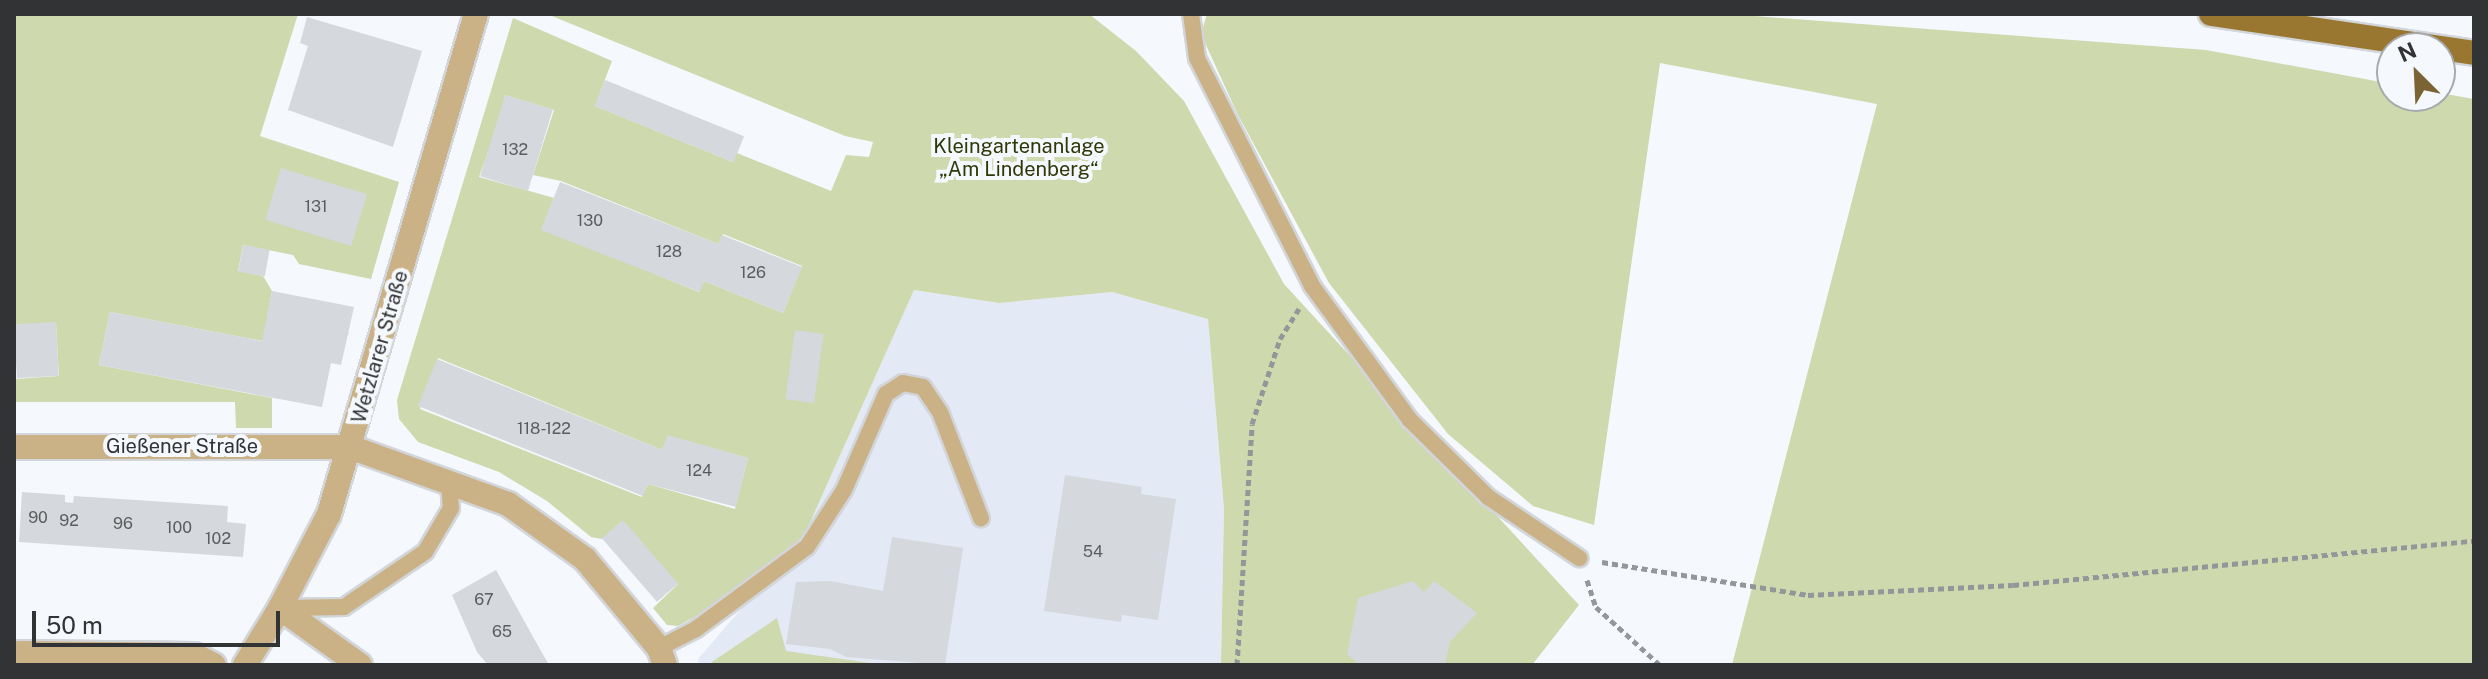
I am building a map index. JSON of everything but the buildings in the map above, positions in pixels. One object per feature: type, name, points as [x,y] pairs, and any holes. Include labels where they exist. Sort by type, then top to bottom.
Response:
[{"type":"main road","points":[[2211,14],[2474,53]]},
{"type":"street","name":"Wetzlarer Straße","points":[[245,665],[280,608],[329,514],[476,14]]},
{"type":"street","name":"Gießener Straße","points":[[14,447],[350,447]]},
{"type":"street","points":[[350,447],[449,486],[508,504],[585,559],[662,656]]},
{"type":"street","points":[[280,608],[360,665]]},
{"type":"street","points":[[14,653],[194,655],[214,665]]},
{"type":"lane","points":[[1191,14],[1197,58],[1312,286],[1410,420],[1488,497],[1579,558]]},
{"type":"lane","points":[[662,656],[807,547],[844,490],[886,394],[903,383],[923,387],[940,412],[981,518]]},
{"type":"lane","points":[[280,608],[344,607],[425,552],[451,508],[449,486]]},
{"type":"path","points":[[1237,665],[1252,424],[1280,339],[1312,286]]},
{"type":"path","points":[[1660,665],[1596,607],[1579,558],[1808,595],[2013,585],[2474,541]]},
{"type":"shaded area","points":[[914,290],[999,303],[1112,292],[1208,319],[1224,509],[1221,665],[699,665],[698,659],[804,536]]},
{"type":"green space","points":[[14,14],[298,14],[260,136],[399,182],[371,279],[299,264],[293,255],[243,245],[238,271],[263,276],[272,291],[267,318],[349,333],[346,337],[279,344],[110,312],[99,365],[272,398],[272,428],[236,428],[235,402],[14,402],[14,379],[59,376],[56,323],[14,325]]},
{"type":"green space","name":"Kleingartenanlage „Am Lindenberg“","points":[[547,14],[1089,14],[1136,51],[1184,101],[1284,284],[1579,605],[1532,665],[1221,665],[1224,509],[1208,319],[1112,292],[999,303],[914,290],[804,536],[776,562],[713,607],[678,626],[667,625],[653,608],[678,584],[622,521],[602,539],[591,537],[547,501],[499,472],[418,442],[399,419],[397,400],[513,18],[612,61],[595,106],[733,162],[737,153],[831,191],[846,155],[869,157],[873,142],[845,136]],"holes":[[[505,95],[554,110],[533,175],[561,181],[718,244],[723,234],[802,266],[783,313],[704,281],[699,292],[542,228],[554,198],[479,177]],[[438,358],[662,450],[668,436],[748,458],[735,509],[648,484],[642,497],[420,409]]]},
{"type":"green space","points":[[1207,14],[1728,14],[2206,50],[2376,81],[2376,112],[2456,112],[2456,96],[2474,99],[2474,665],[1732,665],[1877,104],[1660,63],[1594,525],[1533,506],[1448,434],[1329,283],[1237,113],[1201,34]]},
{"type":"green space","points":[[777,618],[786,651],[884,665],[713,665],[712,662]]}]
